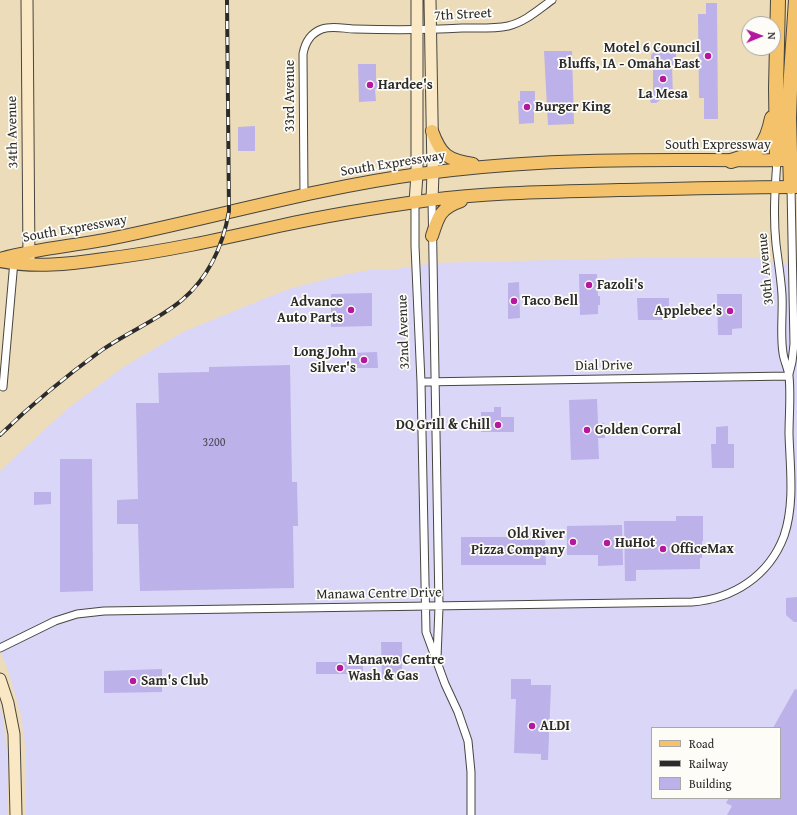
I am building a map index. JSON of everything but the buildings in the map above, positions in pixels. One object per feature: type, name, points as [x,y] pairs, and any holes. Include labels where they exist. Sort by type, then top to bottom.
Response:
[{"type":"highway","points":[[778,0],[788,160],[794,187]]},
{"type":"highway","points":[[731,161],[749,156],[757,150],[762,145],[770,128],[783,89],[796,0]]},
{"type":"highway","points":[[783,89],[797,113]]},
{"type":"main road","points":[[432,131],[440,150],[449,159],[464,163],[494,166]]},
{"type":"main road","name":"South Expressway","points":[[30,258],[304,194],[375,180],[433,172],[494,166],[612,160],[788,160]]},
{"type":"main road","name":"South Expressway","points":[[0,260],[30,258],[75,263],[163,251],[314,218],[432,200],[569,191],[794,187]]},
{"type":"main road","points":[[432,236],[437,220],[445,208],[451,204],[480,196]]},
{"type":"street","name":"34th Avenue","points":[[27,0],[30,258]]},
{"type":"street","name":"32nd Avenue","points":[[417,0],[418,174],[415,246],[421,382],[426,632],[468,741],[471,772],[471,815]]},
{"type":"street","name":"32nd Avenue","points":[[430,0],[433,172],[432,236],[439,607],[437,660]]},
{"type":"street","name":"7th Street","points":[[416,29],[430,30],[507,26],[519,22],[552,0]]},
{"type":"street","name":"33rd Avenue","points":[[304,194],[303,54],[307,41],[317,31],[324,28],[333,27],[355,29],[416,29]]},
{"type":"street","name":"30th Avenue","points":[[788,160],[775,187],[776,243],[782,297],[783,352],[789,376]]},
{"type":"street","name":"30th Avenue","points":[[758,575],[776,553],[784,535],[789,514],[789,376],[794,344],[794,187]]},
{"type":"street","points":[[3,387],[14,259]]},
{"type":"street","name":"Dial Drive","points":[[421,382],[789,376]]},
{"type":"street","name":"Manawa Centre Drive","points":[[0,648],[55,621],[77,614],[91,612],[699,602],[726,595],[741,588],[758,575]]},
{"type":"street","points":[[0,679],[8,703],[14,734],[16,815]]},
{"type":"shaded area","points":[[677,257],[753,257],[778,263],[797,265],[797,815],[26,815],[26,751],[21,715],[7,667],[0,651],[0,471],[67,409],[125,366],[183,332],[292,288],[347,274],[370,270],[390,270],[433,263]]},
{"type":"shaded area","points":[[0,707],[7,751],[8,815],[0,815]]},
{"type":"railway","points":[[0,435],[62,380],[102,350],[163,314],[182,300],[200,281],[213,260],[223,236],[229,211],[227,0]]},
{"type":"place","name":"Motel 6 Council Bluffs, IA - Omaha East","points":[[708,56]]},
{"type":"place","name":"La Mesa","points":[[663,79]]},
{"type":"place","name":"Hardee's","points":[[370,85]]},
{"type":"place","name":"Burger King","points":[[527,107]]},
{"type":"place","name":"Fazoli's","points":[[589,285]]},
{"type":"place","name":"Taco Bell","points":[[514,301]]},
{"type":"place","name":"Advance Auto Parts","points":[[351,310]]},
{"type":"place","name":"Applebee's","points":[[730,311]]},
{"type":"place","name":"Long John Silver's","points":[[364,360]]},
{"type":"place","name":"DQ Grill & Chill","points":[[498,425]]},
{"type":"place","name":"Golden Corral","points":[[587,430]]},
{"type":"place","name":"Old River Pizza Company","points":[[573,542]]},
{"type":"place","name":"HuHot","points":[[607,543]]},
{"type":"place","name":"OfficeMax","points":[[663,549]]},
{"type":"place","name":"Manawa Centre Wash & Gas","points":[[340,668]]},
{"type":"place","name":"Sam's Club","points":[[133,681]]},
{"type":"place","name":"ALDI","points":[[532,726]]}]
